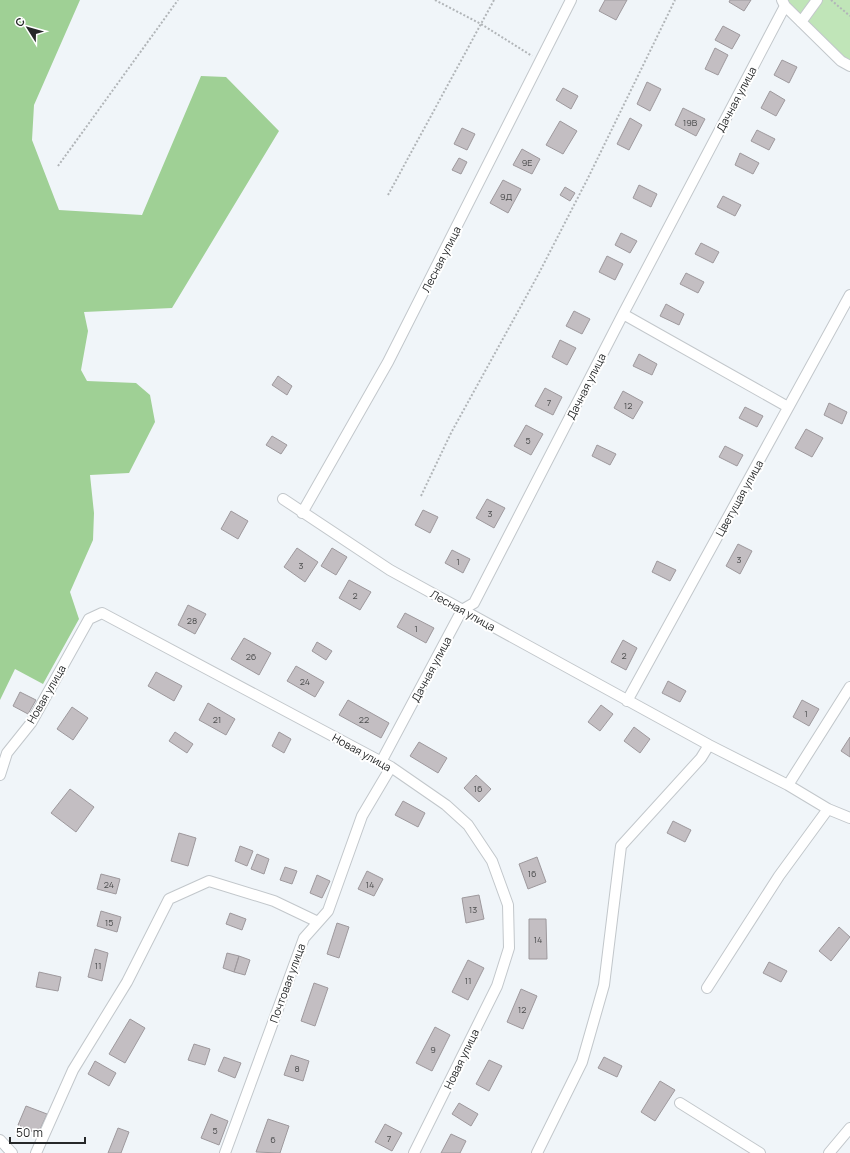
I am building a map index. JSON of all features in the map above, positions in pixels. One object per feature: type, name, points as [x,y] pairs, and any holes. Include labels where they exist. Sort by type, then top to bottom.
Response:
[{"type":"street","name":"Лесная улица","points":[[302,514],[388,362],[472,200],[539,61],[571,0]]},
{"type":"street","points":[[801,22],[816,0]]},
{"type":"street","points":[[783,3],[841,61],[850,66]]},
{"type":"street","name":"Дачная улица","points":[[381,762],[462,610],[474,603],[783,3]]},
{"type":"street","name":"Цветущая улица","points":[[627,701],[850,295]]},
{"type":"street","points":[[623,314],[788,407]]},
{"type":"street","name":"Лесная улица","points":[[283,499],[302,514],[390,570],[627,701],[788,785],[828,809],[850,818]]},
{"type":"street","name":"Новая улица","points":[[0,774],[8,753],[31,723],[89,619],[102,613],[381,762]]},
{"type":"street","points":[[788,785],[850,687]]},
{"type":"street","points":[[537,1153],[582,1062],[594,1023],[604,985],[621,846],[701,758],[709,745]]},
{"type":"street","points":[[381,762],[391,767]]},
{"type":"street","name":"Новая улица","points":[[391,767],[446,805],[468,825],[492,861],[508,905],[509,948],[497,986],[414,1153]]},
{"type":"street","name":"Почтовая улица","points":[[226,1153],[304,938],[328,911],[362,816],[391,767]]},
{"type":"street","points":[[707,988],[779,876],[828,809]]},
{"type":"street","points":[[36,1153],[72,1070],[127,982],[169,899],[209,881],[274,901],[318,922]]},
{"type":"street","points":[[680,1103],[760,1153]]},
{"type":"street","points":[[829,1153],[850,1128]]},
{"type":"street","points":[[0,1140],[12,1153]]},
{"type":"path","points":[[58,166],[178,0]]},
{"type":"path","points":[[435,0],[481,24],[539,61]]},
{"type":"path","points":[[388,195],[494,0]]},
{"type":"path","points":[[422,496],[451,433],[538,275],[589,176],[675,0]]},
{"type":"path","points":[[831,0],[850,16]]},
{"type":"green space","points":[[0,0],[80,0],[34,105],[32,140],[59,210],[142,215],[201,76],[226,77],[279,131],[172,308],[84,312],[88,331],[81,370],[87,381],[136,383],[150,395],[155,422],[129,473],[90,475],[94,513],[93,540],[70,592],[79,619],[43,684],[15,669],[0,700]]},
{"type":"green space","points":[[782,0],[850,0],[850,66]]},
{"type":"building","points":[[605,0],[627,0],[616,20],[599,11]]},
{"type":"building","points":[[730,0],[751,0],[744,11],[729,2]]},
{"type":"building","points":[[723,26],[740,35],[732,49],[715,40]]},
{"type":"building","points":[[715,48],[728,55],[718,75],[705,69]]},
{"type":"building","points":[[782,60],[797,67],[789,83],[774,75]]},
{"type":"building","points":[[647,82],[661,89],[650,111],[637,104]]},
{"type":"building","points":[[563,88],[578,96],[571,109],[556,100]]},
{"type":"building","points":[[770,91],[785,100],[776,116],[761,108]]},
{"type":"building","points":[[683,108],[705,119],[696,136],[675,125]]},
{"type":"building","points":[[630,118],[642,125],[629,150],[617,144]]},
{"type":"building","points":[[560,121],[577,131],[563,154],[546,145]]},
{"type":"building","points":[[462,128],[475,134],[467,150],[454,144]]},
{"type":"building","points":[[757,130],[775,139],[769,150],[751,141]]},
{"type":"building","points":[[522,149],[540,159],[532,174],[513,165]]},
{"type":"building","points":[[740,153],[759,163],[753,174],[735,165]]},
{"type":"building","points":[[459,158],[467,162],[461,174],[452,170]]},
{"type":"building","points":[[503,180],[521,189],[508,213],[490,203]]},
{"type":"building","points":[[639,185],[657,194],[651,207],[633,198]]},
{"type":"building","points":[[565,187],[575,193],[570,201],[560,195]]},
{"type":"building","points":[[723,196],[741,205],[735,216],[717,207]]},
{"type":"building","points":[[621,233],[637,241],[630,253],[615,245]]},
{"type":"building","points":[[701,243],[719,252],[713,263],[695,254]]},
{"type":"building","points":[[607,256],[623,264],[615,280],[599,272]]},
{"type":"building","points":[[686,273],[704,282],[698,293],[680,284]]},
{"type":"building","points":[[666,304],[684,314],[679,325],[660,316]]},
{"type":"building","points":[[574,311],[590,319],[582,334],[566,326]]},
{"type":"building","points":[[560,340],[576,348],[567,365],[552,357]]},
{"type":"building","points":[[639,354],[657,364],[652,375],[633,366]]},
{"type":"building","points":[[278,376],[292,386],[287,395],[272,385]]},
{"type":"building","points":[[545,388],[562,397],[553,415],[535,406]]},
{"type":"building","points":[[623,391],[643,402],[633,419],[614,408]]},
{"type":"building","points":[[829,403],[847,412],[842,424],[824,415]]},
{"type":"building","points":[[745,407],[763,416],[757,427],[739,418]]},
{"type":"building","points":[[526,425],[543,434],[531,455],[514,446]]},
{"type":"building","points":[[806,429],[823,438],[812,457],[795,448]]},
{"type":"building","points":[[272,436],[287,445],[281,454],[266,445]]},
{"type":"building","points":[[597,445],[616,454],[610,465],[592,456]]},
{"type":"building","points":[[725,446],[743,455],[737,466],[719,457]]},
{"type":"building","points":[[487,499],[505,508],[494,528],[476,518]]},
{"type":"building","points":[[423,510],[438,517],[430,533],[415,525]]},
{"type":"building","points":[[231,511],[248,521],[238,539],[221,529]]},
{"type":"building","points":[[738,544],[752,551],[740,574],[726,566]]},
{"type":"building","points":[[297,548],[318,562],[305,582],[284,567]]},
{"type":"building","points":[[332,548],[347,557],[336,575],[321,566]]},
{"type":"building","points":[[452,550],[470,559],[463,573],[445,563]]},
{"type":"building","points":[[657,561],[676,570],[670,581],[652,572]]},
{"type":"building","points":[[349,580],[371,592],[360,610],[339,598]]},
{"type":"building","points":[[188,605],[206,614],[195,634],[178,625]]},
{"type":"building","points":[[405,613],[434,628],[426,643],[397,627]]},
{"type":"building","points":[[244,638],[271,653],[259,675],[231,659]]},
{"type":"building","points":[[623,640],[637,648],[626,670],[611,662]]},
{"type":"building","points":[[317,642],[332,651],[326,660],[312,651]]},
{"type":"building","points":[[296,666],[324,682],[315,697],[287,681]]},
{"type":"building","points":[[156,672],[182,686],[174,701],[148,686]]},
{"type":"building","points":[[668,681],[686,691],[680,702],[662,693]]},
{"type":"building","points":[[20,692],[36,700],[28,714],[13,706]]},
{"type":"building","points":[[348,700],[389,723],[381,738],[339,715]]},
{"type":"building","points":[[802,700],[819,709],[809,726],[793,717]]},
{"type":"building","points":[[208,703],[235,719],[226,735],[199,720]]},
{"type":"building","points":[[601,705],[613,714],[600,731],[588,722]]},
{"type":"building","points":[[72,707],[88,718],[73,740],[57,729]]},
{"type":"building","points":[[634,727],[650,739],[640,753],[624,741]]},
{"type":"building","points":[[175,732],[193,744],[187,753],[169,741]]},
{"type":"building","points":[[279,732],[291,739],[284,753],[272,746]]},
{"type":"building","points":[[850,737],[850,757],[841,751]]},
{"type":"building","points":[[419,742],[447,758],[438,773],[410,756]]},
{"type":"building","points":[[476,775],[491,789],[479,802],[464,788]]},
{"type":"building","points":[[70,789],[94,807],[76,832],[51,813]]},
{"type":"building","points":[[403,801],[425,813],[418,827],[395,815]]},
{"type":"building","points":[[673,821],[691,830],[685,842],[667,833]]},
{"type":"building","points":[[179,833],[196,838],[188,866],[171,861]]},
{"type":"building","points":[[240,846],[253,851],[247,866],[235,861]]},
{"type":"building","points":[[257,854],[269,859],[264,874],[251,869]]},
{"type":"building","points":[[537,857],[546,882],[528,889],[519,864]]},
{"type":"building","points":[[285,867],[297,871],[292,884],[280,880]]},
{"type":"building","points":[[367,871],[383,879],[374,896],[358,889]]},
{"type":"building","points":[[101,874],[120,879],[116,894],[97,889]]},
{"type":"building","points":[[317,875],[330,881],[322,898],[310,893]]},
{"type":"building","points":[[479,895],[484,919],[466,923],[462,898]]},
{"type":"building","points":[[101,911],[121,917],[117,932],[97,926]]},
{"type":"building","points":[[230,913],[246,919],[242,930],[226,924]]},
{"type":"building","points":[[529,919],[546,919],[547,959],[529,959]]},
{"type":"building","points":[[337,923],[349,927],[339,958],[327,954]]},
{"type":"building","points":[[839,927],[850,937],[831,961],[819,951]]},
{"type":"building","points":[[95,949],[108,953],[102,981],[88,977]]},
{"type":"building","points":[[227,953],[239,956],[234,972],[223,968]]},
{"type":"building","points":[[239,956],[250,960],[245,975],[234,972]]},
{"type":"building","points":[[468,960],[484,968],[468,1000],[452,992]]},
{"type":"building","points":[[769,962],[787,971],[781,982],[763,973]]},
{"type":"building","points":[[39,972],[61,977],[58,991],[36,987]]},
{"type":"building","points":[[314,983],[328,988],[315,1026],[301,1021]]},
{"type":"building","points":[[521,989],[537,996],[523,1029],[507,1022]]},
{"type":"building","points":[[130,1019],[145,1028],[125,1063],[109,1054]]},
{"type":"building","points":[[435,1027],[450,1035],[432,1071],[416,1063]]},
{"type":"building","points":[[194,1044],[210,1049],[205,1065],[188,1060]]},
{"type":"building","points":[[291,1055],[309,1061],[303,1081],[284,1075]]},
{"type":"building","points":[[224,1057],[241,1063],[235,1078],[218,1071]]},
{"type":"building","points":[[604,1057],[622,1066],[617,1077],[598,1068]]},
{"type":"building","points":[[489,1060],[502,1066],[489,1091],[476,1084]]},
{"type":"building","points":[[95,1061],[116,1073],[109,1086],[88,1074]]},
{"type":"building","points":[[660,1081],[675,1090],[655,1121],[641,1112]]},
{"type":"building","points":[[459,1103],[478,1114],[471,1126],[452,1114]]},
{"type":"building","points":[[26,1106],[47,1114],[38,1134],[18,1125]]},
{"type":"building","points":[[211,1114],[228,1121],[219,1145],[201,1138]]},
{"type":"building","points":[[268,1119],[289,1126],[280,1153],[256,1152]]},
{"type":"building","points":[[385,1124],[402,1133],[392,1151],[375,1142]]},
{"type":"building","points":[[118,1128],[129,1132],[121,1153],[108,1153]]},
{"type":"building","points":[[451,1134],[466,1141],[460,1153],[441,1153]]}]
